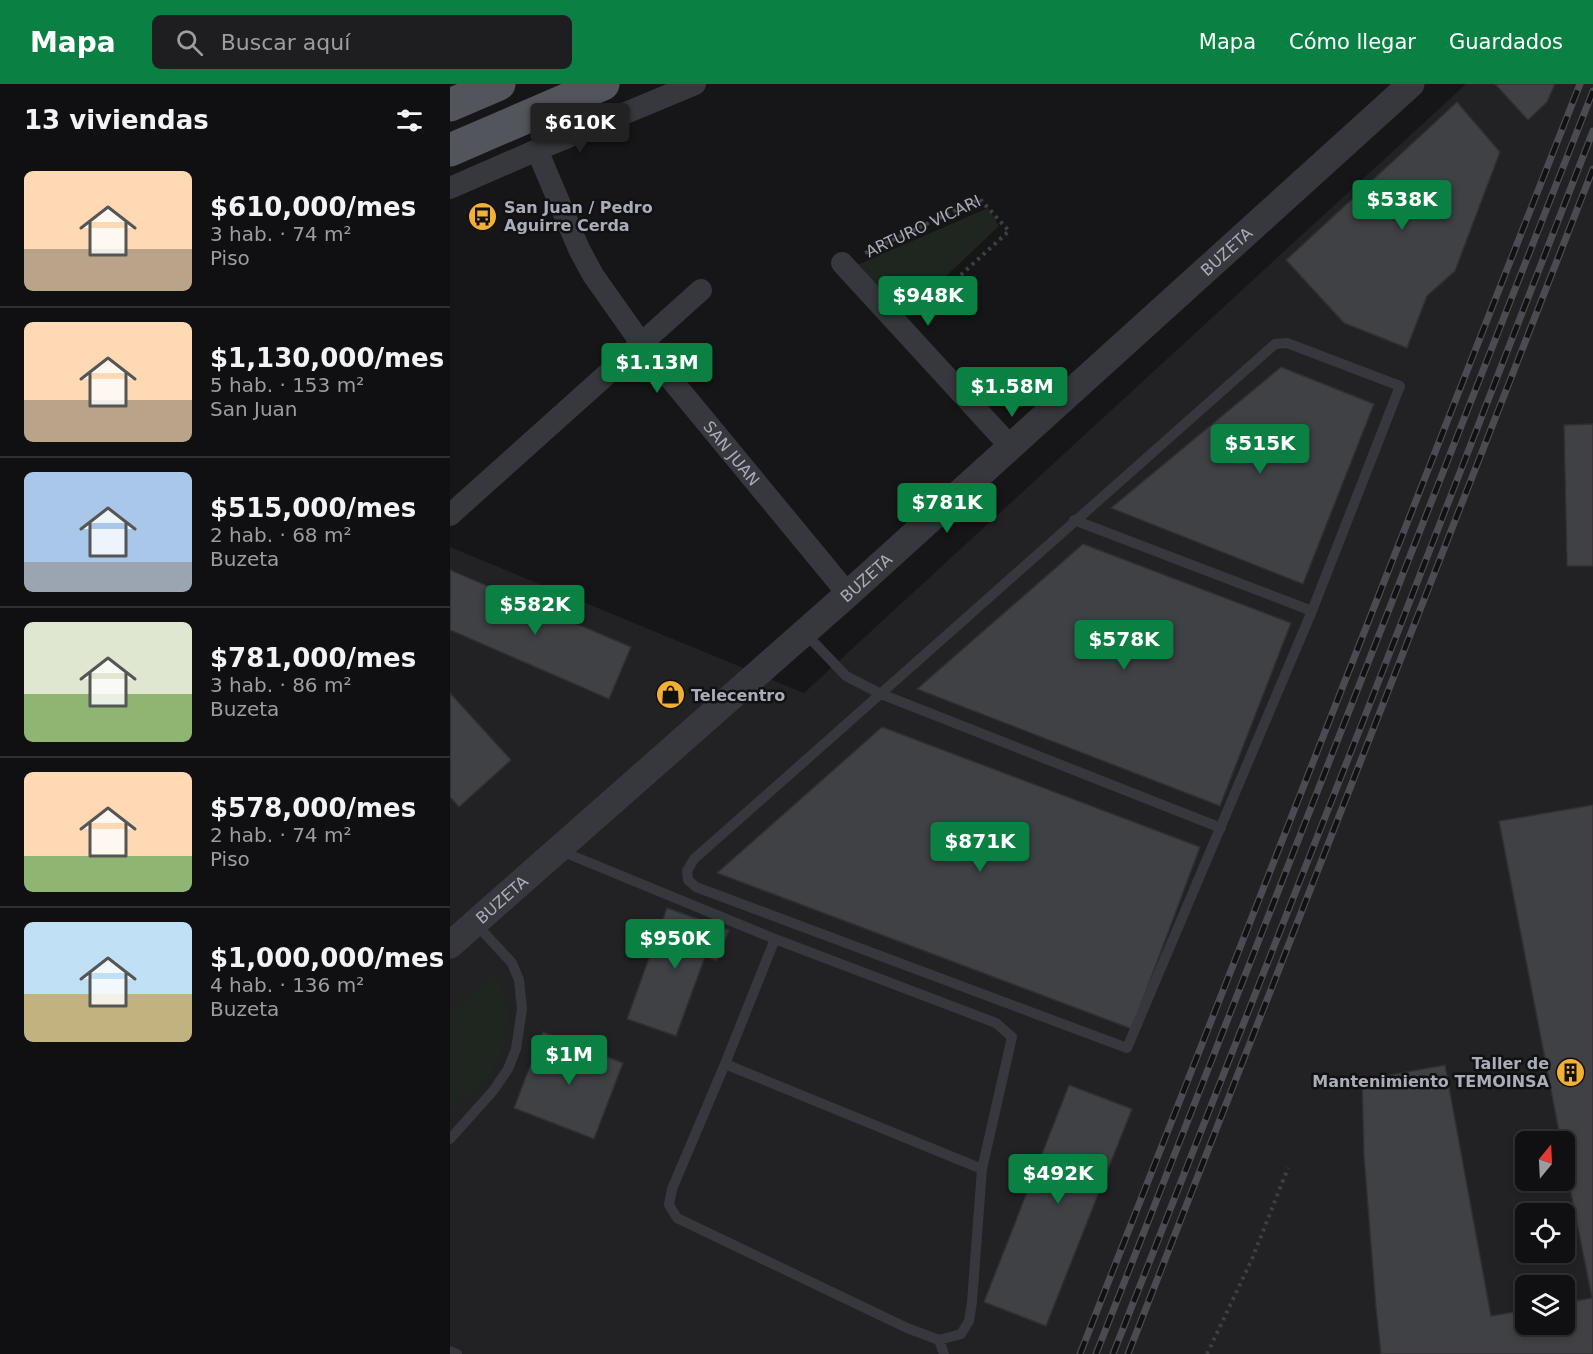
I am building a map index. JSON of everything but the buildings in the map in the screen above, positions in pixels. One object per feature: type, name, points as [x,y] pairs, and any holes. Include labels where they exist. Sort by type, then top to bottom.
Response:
[{"type":"main road","points":[[450,93],[490,84]]},
{"type":"main road","points":[[450,105],[499,84]]},
{"type":"main road","points":[[450,150],[603,84]]},
{"type":"street","points":[[450,188],[695,84]]},
{"type":"street","name":"BUZETA","points":[[450,945],[848,594],[1411,84]]},
{"type":"street","name":"SAN JUAN","points":[[537,150],[579,249],[593,275],[641,343],[848,594]]},
{"type":"street","name":"ARTURO VICARI","points":[[842,263],[1010,446]]},
{"type":"street","points":[[450,515],[701,290]]},
{"type":"lane","points":[[1287,343],[1400,386],[1312,610],[1127,1048],[696,887],[688,880],[687,871],[694,860],[1074,520],[1275,344],[1287,343]]},
{"type":"lane","points":[[1074,520],[1312,610]]},
{"type":"lane","points":[[804,633],[846,676],[881,694],[1221,828]]},
{"type":"lane","points":[[558,849],[775,939],[996,1023],[1012,1037],[982,1169],[972,1302],[969,1321],[961,1334],[939,1340],[907,1328],[677,1218],[669,1205],[672,1189],[775,939]]},
{"type":"lane","points":[[450,1139],[494,1091],[508,1069],[516,1049],[522,1009],[519,980],[512,963],[475,923]]},
{"type":"lane","points":[[725,1064],[982,1169]]},
{"type":"lane","points":[[939,1340],[944,1354]]},
{"type":"lane","points":[[450,1351],[457,1354]]},
{"type":"path","name":"ARTURO VICARI","points":[[842,263],[980,200],[1009,231],[903,329]]},
{"type":"path","points":[[1207,1354],[1252,1259],[1288,1168]]},
{"type":"shaded area","points":[[1466,84],[1593,84],[1593,1354],[450,1354],[450,547],[804,693]]},
{"type":"shaded area","points":[[988,208],[999,226],[904,316],[857,265]]},
{"type":"shaded area","points":[[494,975],[498,979],[508,1006],[506,1041],[490,1078],[450,1107],[450,1014]]},
{"type":"railway","points":[[1080,1354],[1580,84]]},
{"type":"railway","points":[[1096,1354],[1593,91]]},
{"type":"railway","points":[[1113,1354],[1593,131]]},
{"type":"railway","points":[[1128,1354],[1593,169]]},
{"type":"place","name":"San Juan / Pedro Aguirre Cerda","points":[[483,216]]},
{"type":"place","name":"Telecentro","points":[[670,695]]},
{"type":"place","name":"Taller de Mantenimiento TEMOINSA","points":[[1570,1072]]}]
